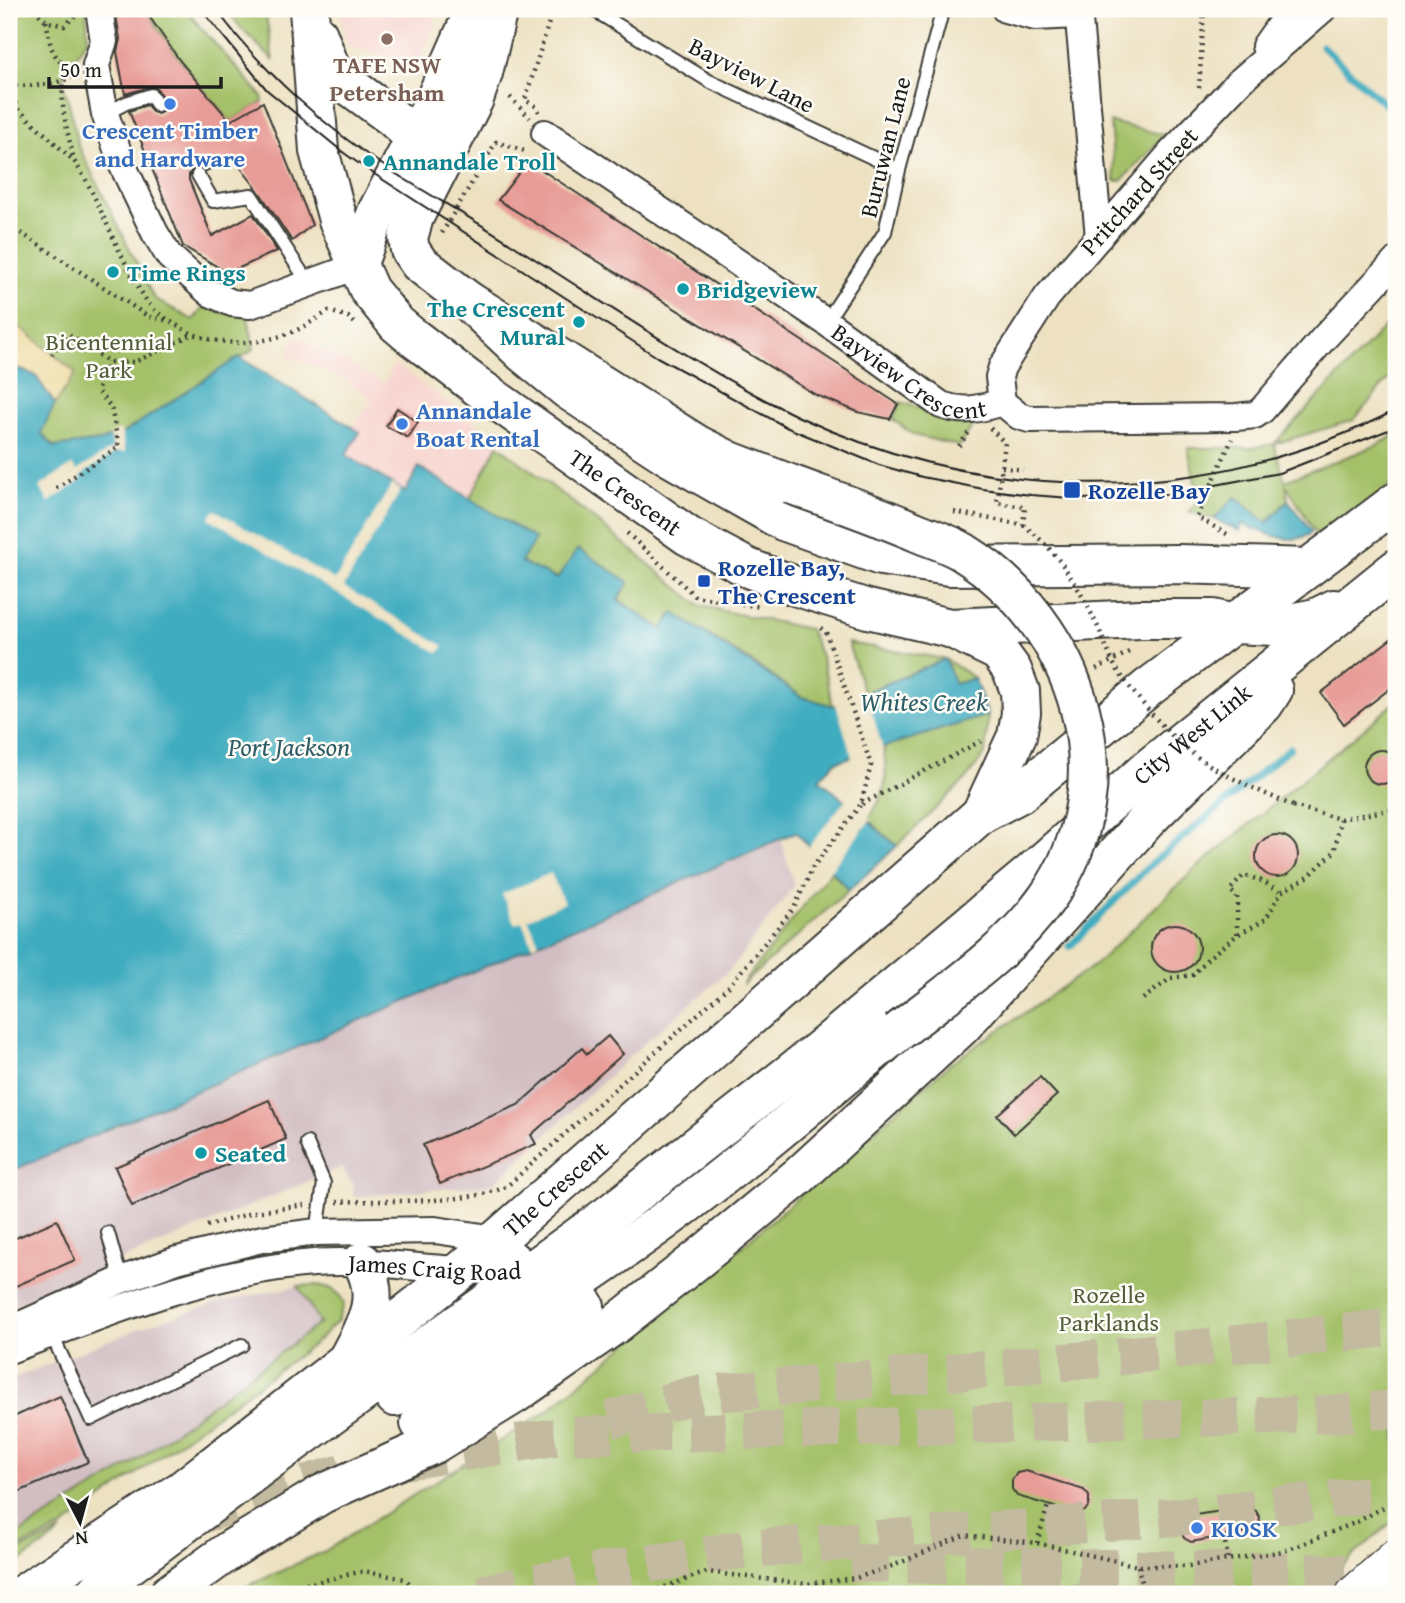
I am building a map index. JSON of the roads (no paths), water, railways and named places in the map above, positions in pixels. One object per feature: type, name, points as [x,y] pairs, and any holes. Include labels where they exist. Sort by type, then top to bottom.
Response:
[{"type":"main road","points":[[357,266],[377,212],[475,9]]},
{"type":"main road","points":[[357,266],[414,191],[433,178],[479,86],[491,47],[498,9]]},
{"type":"main road","points":[[309,11],[336,76],[415,138],[427,155],[433,178]]},
{"type":"main road","name":"The Crescent","points":[[309,11],[319,151],[329,191],[357,266],[369,290],[410,335],[478,387],[688,536],[748,568],[868,610],[950,628],[1140,619],[1275,626],[1315,618],[1382,581]]},
{"type":"main road","name":"The Crescent","points":[[433,178],[410,226],[408,238],[425,243],[419,263],[467,300],[523,353],[568,390],[670,457],[783,521],[881,556],[948,565],[1179,564],[1232,551],[1308,568]]},
{"type":"main road","points":[[271,1459],[335,1434],[528,1315],[713,1185],[1004,946],[1048,897],[1068,861],[1083,814],[1087,773],[1083,719],[1068,671],[1055,646],[1024,602],[990,571],[961,551],[930,537],[790,485],[698,445],[467,300]]},
{"type":"main road","points":[[981,814],[1019,794],[1224,622],[1308,568],[1396,502]]},
{"type":"main road","name":"City West Link","points":[[992,905],[1150,767],[1382,581]]},
{"type":"main road","points":[[950,628],[999,652],[1012,670],[1020,691],[1021,713],[1017,736],[981,814]]},
{"type":"main road","points":[[169,1594],[230,1550],[323,1494],[434,1444],[515,1394],[617,1324],[799,1176],[961,1027],[1147,820],[1264,704],[1300,647]]},
{"type":"main road","name":"The Crescent","points":[[112,1538],[182,1490],[462,1270],[981,814]]},
{"type":"main road","name":"The Crescent","points":[[95,1594],[103,1585],[271,1459],[607,1216],[817,1052],[992,905]]},
{"type":"main road","points":[[323,1494],[376,1452],[503,1368],[608,1287],[713,1185]]},
{"type":"main road","points":[[345,1363],[367,1321],[373,1294],[372,1283],[362,1262]]},
{"type":"main road","points":[[503,1368],[528,1315],[532,1293],[531,1269]]},
{"type":"main road","points":[[23,1594],[112,1538]]},
{"type":"main road","points":[[45,1594],[112,1538]]},
{"type":"main road","points":[[1355,1594],[1396,1558]]},
{"type":"street","points":[[99,9],[104,41],[96,65],[105,114],[122,164],[169,256],[209,293],[232,303],[250,305],[357,266]]},
{"type":"street","points":[[1005,9],[1035,17],[1078,12],[1099,236]]},
{"type":"street","points":[[1239,82],[1292,9]]},
{"type":"street","name":"Pritchard Street","points":[[991,406],[1009,354],[1047,297],[1239,82],[1323,9]]},
{"type":"street","name":"Bayview Crescent","points":[[545,133],[825,322],[941,405],[953,410],[991,406],[1029,419],[1255,415],[1270,402],[1323,339],[1396,261]]},
{"type":"street","name":"James Craig Road","points":[[9,1350],[121,1280],[217,1249],[262,1238],[317,1232],[435,1230],[496,1239],[531,1269]]},
{"type":"street","name":"James Craig Road","points":[[9,1330],[131,1304],[245,1272],[317,1262],[362,1262],[462,1270],[531,1269]]},
{"type":"lane","name":"Bayview Lane","points":[[592,9],[709,81],[899,170]]},
{"type":"lane","name":"Buruwan Lane","points":[[825,322],[886,232],[899,170],[943,9]]},
{"type":"lane","points":[[105,114],[126,103],[151,95],[158,105]]},
{"type":"lane","points":[[198,175],[213,201],[251,195],[309,284]]},
{"type":"lane","points":[[307,1143],[324,1183],[317,1232]]},
{"type":"lane","points":[[108,1233],[121,1280]]},
{"type":"lane","points":[[47,1324],[91,1419],[242,1345]]},
{"type":"water","name":"Port Jackson","points":[[239,357],[360,432],[346,455],[405,492],[419,467],[535,539],[521,562],[557,579],[578,549],[629,582],[618,600],[662,629],[674,613],[802,697],[834,706],[945,659],[955,684],[974,678],[988,715],[835,762],[819,779],[897,846],[849,890],[796,832],[9,1172],[9,366],[35,375],[55,404],[41,433],[54,447],[100,441],[123,433]]},
{"type":"water","points":[[1235,497],[1267,523],[1288,500],[1312,532],[1304,537],[1287,539],[1242,524],[1240,531],[1214,519]]},
{"type":"waterway","points":[[1322,46],[1396,115]]},
{"type":"waterway","points":[[1070,946],[1148,867],[1290,748]]},
{"type":"tunnel","points":[[610,1420],[693,1395],[1076,1361],[1396,1327]]},
{"type":"tunnel","points":[[405,1461],[562,1436],[1334,1414],[1396,1409]]},
{"type":"tunnel","points":[[196,1516],[346,1472]]},
{"type":"tunnel","points":[[481,1594],[582,1574],[745,1549],[1176,1517],[1396,1492]]},
{"type":"tunnel","points":[[851,1563],[1396,1574]]},
{"type":"tram line","points":[[201,9],[267,90],[368,170],[657,357],[788,428],[879,465],[922,477],[1031,495],[1084,499],[1168,494],[1279,473],[1396,427]]},
{"type":"tram line","points":[[216,9],[234,33],[275,77],[320,118],[368,155],[702,365],[765,400],[841,435],[919,460],[999,476],[1080,483],[1160,479],[1241,466],[1319,443],[1396,410]]},
{"type":"place","name":"TAFE NSW Petersham","points":[[387,39]]},
{"type":"place","name":"Crescent Timber and Hardware","points":[[170,104]]},
{"type":"place","name":"Annandale Troll","points":[[369,161]]},
{"type":"place","name":"Time Rings","points":[[113,272]]},
{"type":"place","name":"Bridgeview","points":[[683,289]]},
{"type":"place","name":"The Crescent Mural","points":[[579,322]]},
{"type":"place","name":"Annandale Boat Rental","points":[[402,424]]},
{"type":"place","name":"Rozelle Bay","points":[[1072,490]]},
{"type":"place","name":"Rozelle Bay, The Crescent","points":[[704,581]]},
{"type":"place","name":"Seated","points":[[201,1153]]},
{"type":"place","name":"KIOSK","points":[[1197,1528]]},
{"type":"park label","name":"Bicentennial Park","points":[[109,355]]},
{"type":"park label","name":"Rozelle Parklands","points":[[1109,1308]]},
{"type":"water label","name":"Whites Creek","points":[[924,701]]}]
